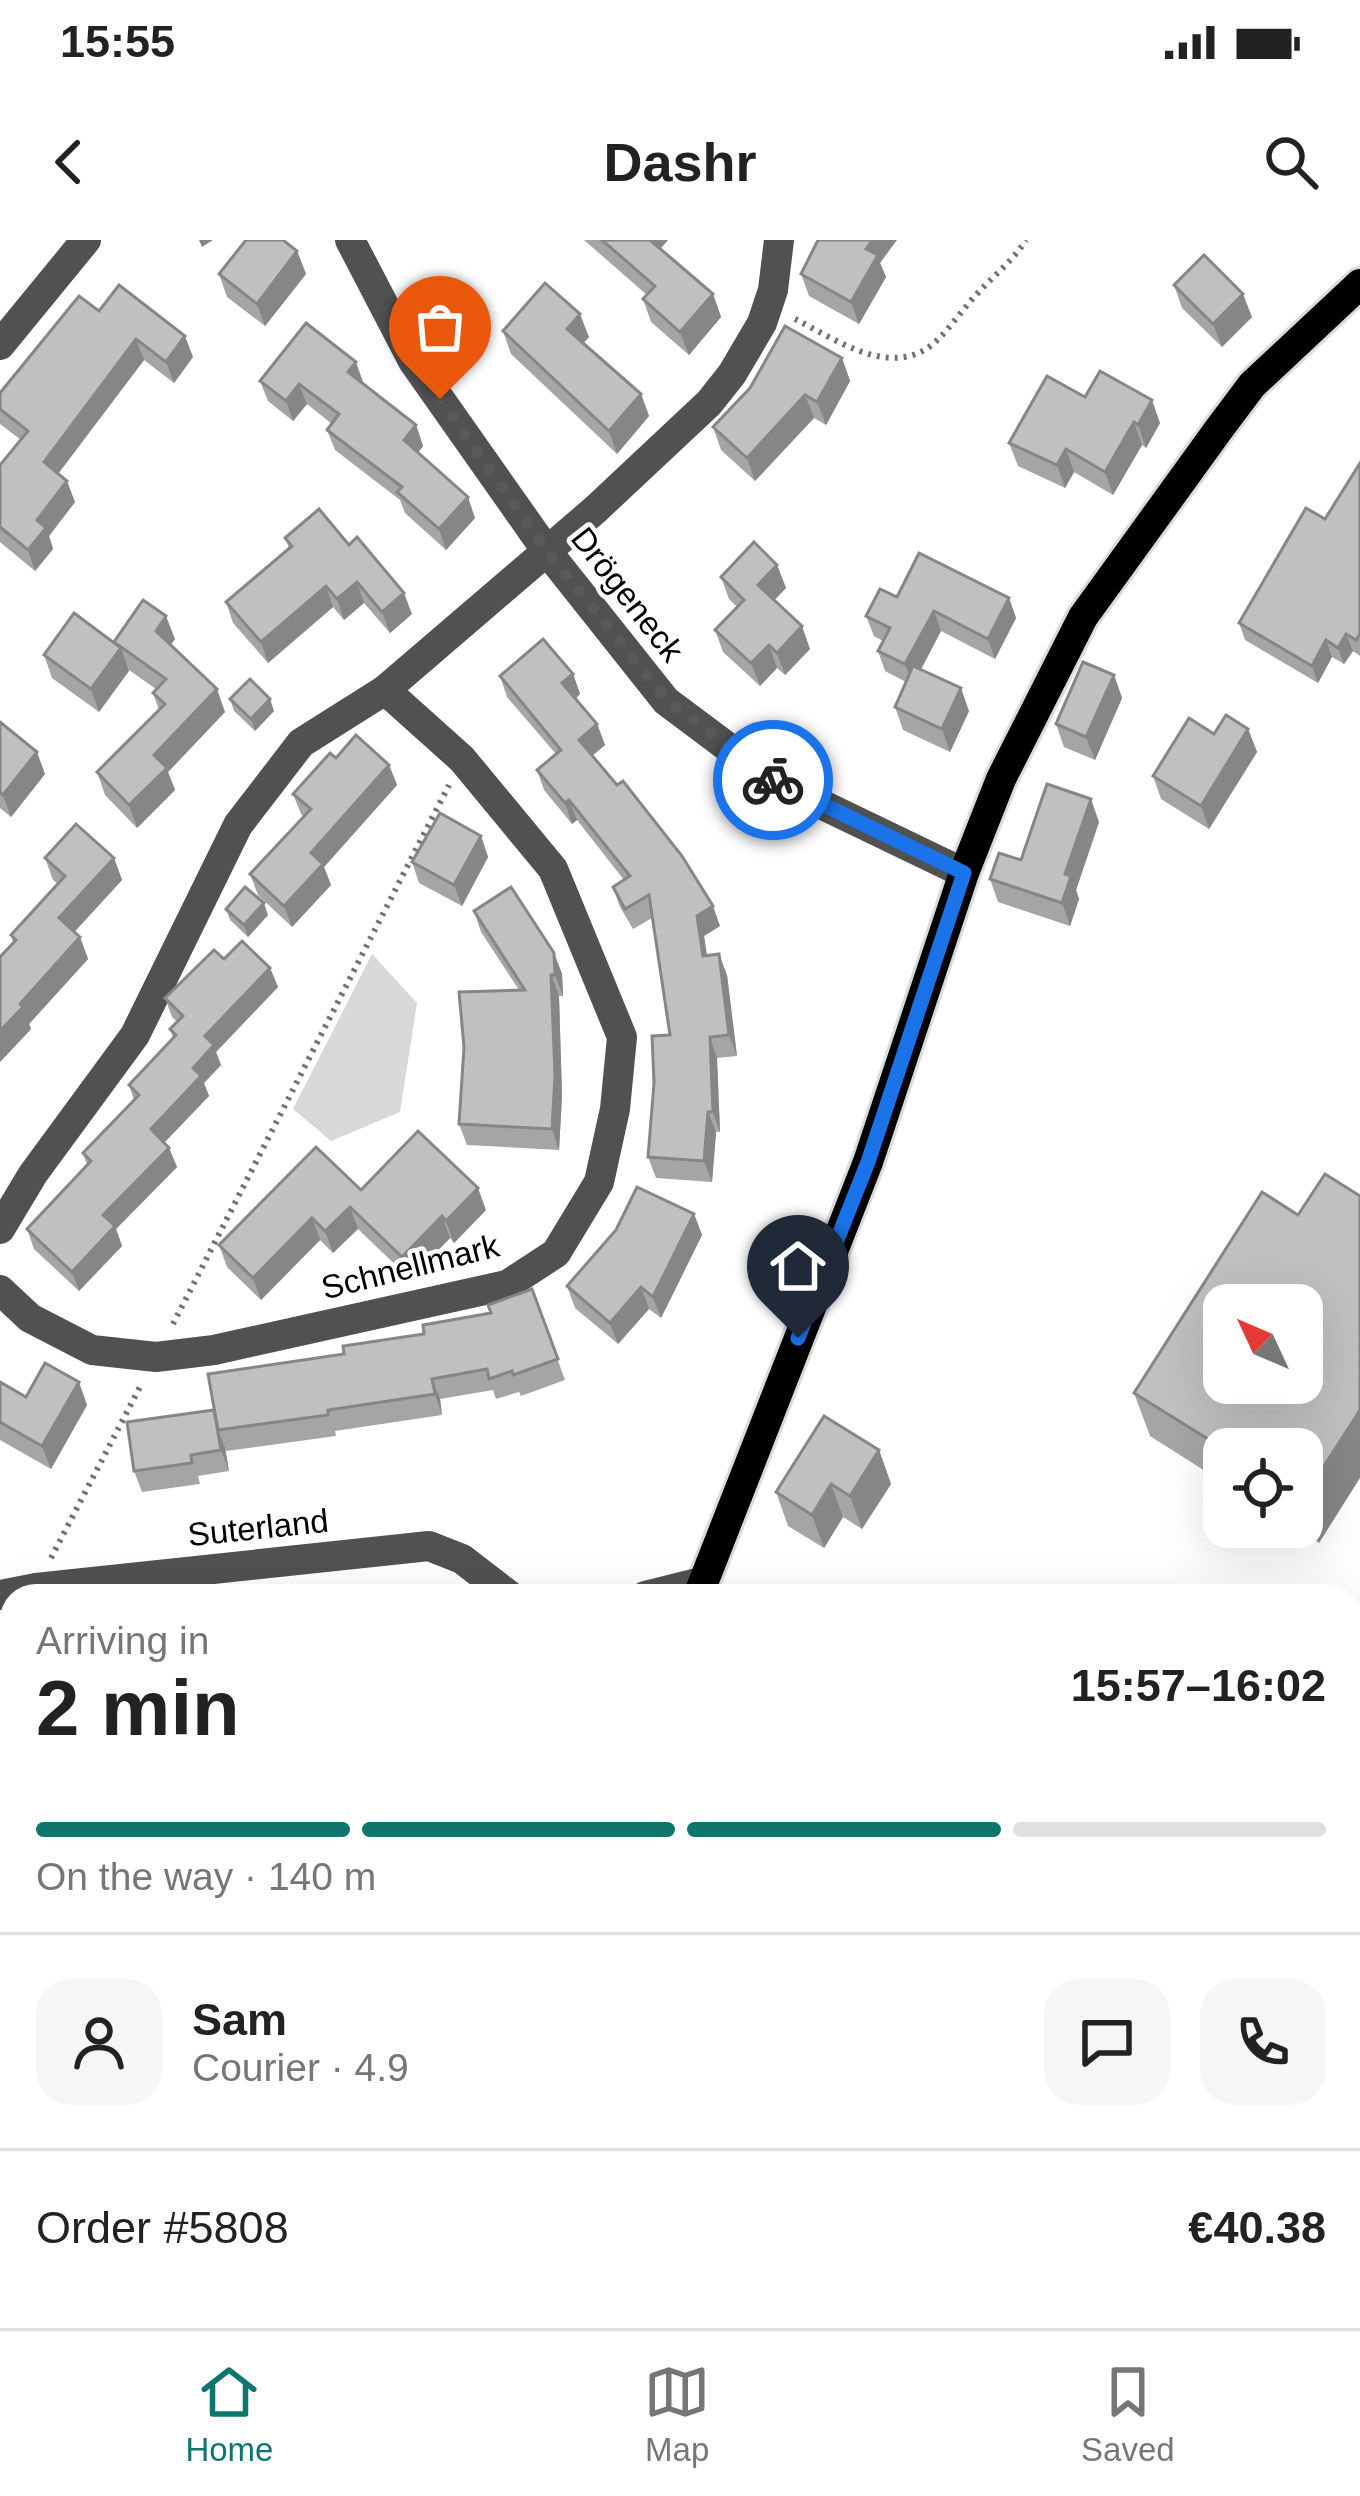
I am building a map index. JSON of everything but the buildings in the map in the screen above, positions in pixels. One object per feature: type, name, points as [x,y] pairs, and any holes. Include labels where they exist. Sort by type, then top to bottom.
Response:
[{"type":"main road","points":[[701,1584],[868,1162],[964,873],[1001,779],[1083,617],[1252,385],[1360,284]]},
{"type":"street","points":[[0,345],[86,240]]},
{"type":"street","name":"Drögeneck","points":[[350,240],[413,361],[546,550],[667,700],[773,781],[964,873]]},
{"type":"street","points":[[0,1229],[33,1174],[135,1035],[238,825],[301,743],[385,690],[709,403],[749,346],[767,308],[779,240]]},
{"type":"street","name":"Schnellmark","points":[[0,1290],[30,1318],[92,1350],[156,1357],[214,1350],[507,1285],[556,1253],[599,1182],[615,1109],[622,1036],[553,869],[462,759],[385,690]]},
{"type":"street","name":"Suterland","points":[[73,1584],[429,1546],[462,1558],[495,1584]]},
{"type":"path","points":[[767,308],[880,357],[914,356],[945,332],[1026,240]]},
{"type":"path","points":[[38,1584],[462,759]]},
{"type":"shaded area","points":[[372,954],[417,1003],[400,1112],[331,1141],[293,1109]]},
{"type":"way so far","points":[[440,399],[546,550],[667,700],[773,780]]},
{"type":"route","points":[[773,780],[964,873],[868,1162],[798,1338]]}]
